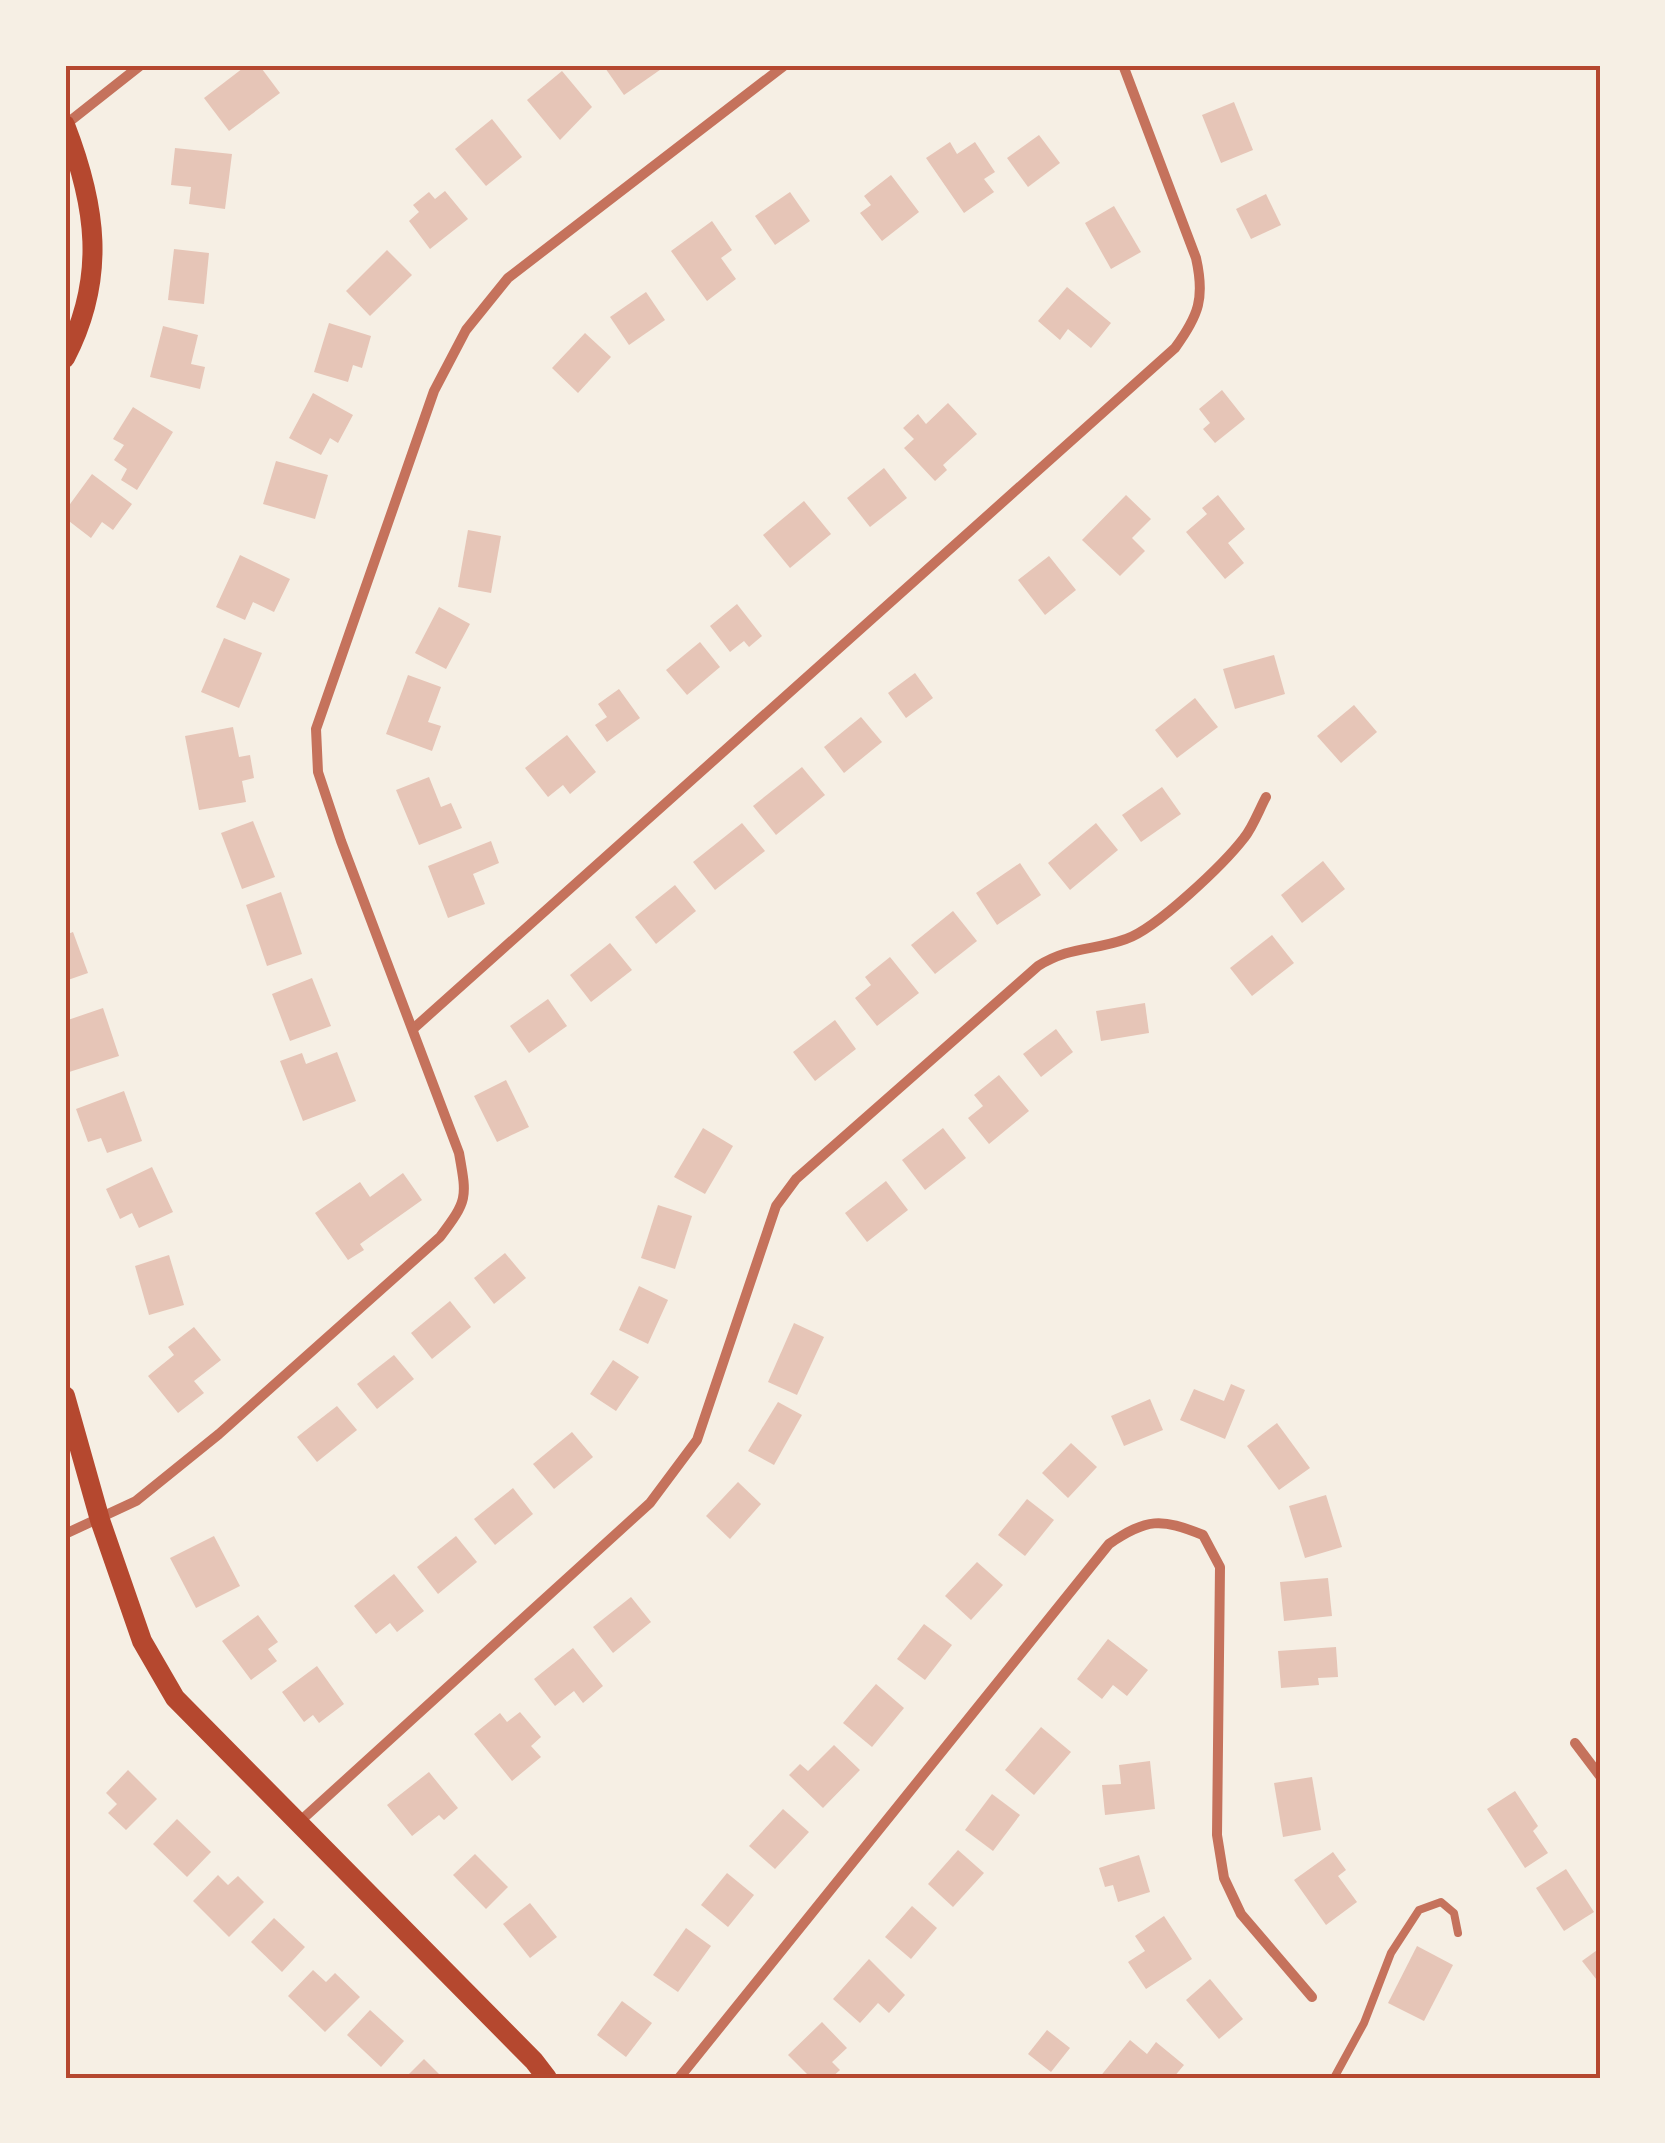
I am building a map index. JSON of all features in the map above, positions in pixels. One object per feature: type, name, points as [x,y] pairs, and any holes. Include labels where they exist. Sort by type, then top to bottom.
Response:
[{"type":"main road","points":[[65,125],[84,175],[94,230],[90,284],[65,358]]},
{"type":"main road","points":[[65,1396],[100,1520],[142,1641],[175,1698],[547,2078]]},
{"type":"street","points":[[65,125],[141,65]]},
{"type":"street","points":[[65,1534],[136,1501],[219,1434],[440,1237],[463,1207],[465,1187],[459,1153],[318,772],[316,729],[434,392],[466,330],[508,278],[785,65]]},
{"type":"street","points":[[413,1029],[1160,361],[1190,328],[1202,284],[1196,258],[1123,65]]},
{"type":"street","points":[[296,1824],[650,1504],[668,1481],[698,1440],[776,1206],[796,1179],[1038,966],[1060,952],[1131,938],[1157,923],[1245,837],[1266,797]]},
{"type":"street","points":[[679,2078],[1109,1544],[1136,1526],[1172,1523],[1203,1535],[1220,1567],[1217,1836],[1224,1878],[1241,1914],[1312,1997]]},
{"type":"street","points":[[1575,1744],[1600,1776]]},
{"type":"lane","points":[[1334,2078],[1364,2023],[1391,1953],[1420,1910],[1441,1902],[1454,1913],[1458,1933]]},
{"type":"building","points":[[247,65],[259,65],[280,93],[229,131],[204,98]]},
{"type":"building","points":[[603,65],[667,65],[624,95]]},
{"type":"building","points":[[562,71],[592,107],[560,140],[527,100]]},
{"type":"building","points":[[1234,102],[1253,150],[1221,163],[1202,115]]},
{"type":"building","points":[[492,119],[522,157],[486,186],[455,149]]},
{"type":"building","points":[[1039,135],[1060,163],[1028,187],[1007,158]]},
{"type":"building","points":[[950,142],[957,154],[975,142],[995,172],[984,179],[994,192],[964,213],[926,158]]},
{"type":"building","points":[[175,148],[232,154],[225,209],[189,204],[191,187],[171,185]]},
{"type":"building","points":[[891,175],[919,212],[882,241],[860,213],[871,205],[864,196]]},
{"type":"building","points":[[445,191],[468,219],[430,249],[409,221],[419,212],[413,205],[429,192],[435,199]]},
{"type":"building","points":[[790,192],[810,221],[775,245],[755,216]]},
{"type":"building","points":[[1266,194],[1281,225],[1251,239],[1236,209]]},
{"type":"building","points":[[1114,206],[1141,252],[1111,269],[1085,223]]},
{"type":"building","points":[[712,221],[732,250],[721,258],[736,279],[707,301],[671,251]]},
{"type":"building","points":[[174,249],[209,253],[204,304],[168,300]]},
{"type":"building","points":[[387,250],[412,275],[370,316],[346,291]]},
{"type":"building","points":[[1067,287],[1111,323],[1091,348],[1068,329],[1060,340],[1038,321]]},
{"type":"building","points":[[646,292],[665,320],[629,345],[610,317]]},
{"type":"building","points":[[329,323],[371,336],[362,368],[353,365],[348,382],[314,372]]},
{"type":"building","points":[[163,326],[198,335],[191,364],[205,367],[200,389],[150,377]]},
{"type":"building","points":[[585,333],[611,357],[578,393],[552,368]]},
{"type":"building","points":[[1222,390],[1245,419],[1215,443],[1203,429],[1210,423],[1199,409]]},
{"type":"building","points":[[313,393],[353,415],[338,443],[330,438],[321,455],[289,438]]},
{"type":"building","points":[[948,403],[977,434],[943,465],[947,470],[935,481],[904,448],[914,439],[903,428],[918,414],[926,424]]},
{"type":"building","points":[[133,407],[173,432],[137,490],[121,480],[127,469],[114,460],[124,445],[113,439]]},
{"type":"building","points":[[276,461],[328,475],[315,519],[263,504]]},
{"type":"building","points":[[884,468],[907,498],[870,527],[847,498]]},
{"type":"building","points":[[92,474],[132,504],[113,530],[102,522],[91,538],[65,518],[65,511]]},
{"type":"building","points":[[1126,495],[1151,519],[1132,538],[1145,551],[1120,576],[1082,540]]},
{"type":"building","points":[[1218,495],[1245,529],[1228,543],[1244,563],[1225,579],[1186,532],[1207,514],[1202,508]]},
{"type":"building","points":[[804,501],[831,534],[790,568],[763,535]]},
{"type":"building","points":[[468,530],[501,536],[491,593],[458,587]]},
{"type":"building","points":[[240,555],[290,579],[274,612],[253,602],[245,620],[216,607]]},
{"type":"building","points":[[1049,556],[1076,590],[1045,615],[1018,580]]},
{"type":"building","points":[[737,604],[762,636],[749,647],[744,641],[730,652],[710,626]]},
{"type":"building","points":[[439,607],[470,624],[446,669],[415,653]]},
{"type":"building","points":[[224,638],[262,653],[239,708],[201,692]]},
{"type":"building","points":[[700,642],[720,667],[687,695],[666,670]]},
{"type":"building","points":[[1274,655],[1285,694],[1235,709],[1223,669]]},
{"type":"building","points":[[915,673],[933,698],[906,718],[888,693]]},
{"type":"building","points":[[408,675],[441,687],[428,722],[441,726],[432,751],[386,734]]},
{"type":"building","points":[[619,689],[640,718],[607,742],[595,725],[607,717],[598,704]]},
{"type":"building","points":[[1195,698],[1218,727],[1177,758],[1155,730]]},
{"type":"building","points":[[1354,705],[1377,732],[1341,763],[1317,736]]},
{"type":"building","points":[[861,717],[882,742],[844,773],[824,747]]},
{"type":"building","points":[[233,727],[239,757],[250,755],[254,778],[242,781],[246,802],[199,810],[185,736]]},
{"type":"building","points":[[567,735],[596,772],[570,794],[563,785],[548,797],[525,768]]},
{"type":"building","points":[[802,767],[825,795],[776,835],[753,806]]},
{"type":"building","points":[[429,777],[441,807],[451,803],[462,828],[419,845],[396,790]]},
{"type":"building","points":[[1162,787],[1181,814],[1141,842],[1122,815]]},
{"type":"building","points":[[253,821],[275,877],[242,889],[221,833]]},
{"type":"building","points":[[742,823],[765,851],[715,890],[693,862]]},
{"type":"building","points":[[1096,823],[1118,850],[1070,890],[1048,863]]},
{"type":"building","points":[[491,841],[499,863],[473,874],[485,904],[448,918],[428,866]]},
{"type":"building","points":[[1323,861],[1345,889],[1302,923],[1281,895]]},
{"type":"building","points":[[1020,863],[1041,895],[997,925],[976,893]]},
{"type":"building","points":[[675,885],[696,911],[656,944],[635,917]]},
{"type":"building","points":[[281,892],[302,954],[267,966],[246,905]]},
{"type":"building","points":[[953,911],[977,941],[935,974],[911,945]]},
{"type":"building","points":[[73,932],[88,973],[65,981],[65,935]]},
{"type":"building","points":[[1272,935],[1294,963],[1252,996],[1230,968]]},
{"type":"building","points":[[610,943],[632,970],[591,1002],[570,975]]},
{"type":"building","points":[[890,957],[919,993],[877,1026],[855,998],[871,985],[865,977]]},
{"type":"building","points":[[312,978],[331,1026],[290,1041],[272,994]]},
{"type":"building","points":[[548,999],[567,1026],[529,1053],[510,1026]]},
{"type":"building","points":[[1145,1003],[1149,1033],[1101,1041],[1096,1011]]},
{"type":"building","points":[[103,1008],[119,1056],[66,1073],[65,1021]]},
{"type":"building","points":[[835,1020],[856,1049],[815,1081],[793,1052]]},
{"type":"building","points":[[1056,1029],[1073,1052],[1041,1077],[1023,1054]]},
{"type":"building","points":[[337,1052],[356,1101],[303,1121],[280,1061],[302,1053],[306,1064]]},
{"type":"building","points":[[999,1075],[1029,1111],[989,1144],[968,1118],[983,1106],[974,1095]]},
{"type":"building","points":[[506,1080],[529,1127],[497,1142],[474,1096]]},
{"type":"building","points":[[124,1091],[142,1141],[107,1153],[101,1138],[88,1142],[76,1109]]},
{"type":"building","points":[[703,1128],[733,1146],[705,1194],[674,1177]]},
{"type":"building","points":[[943,1128],[966,1158],[925,1190],[902,1160]]},
{"type":"building","points":[[152,1167],[173,1212],[139,1228],[132,1213],[120,1219],[106,1189]]},
{"type":"building","points":[[403,1173],[422,1200],[360,1244],[364,1250],[348,1260],[315,1213],[360,1182],[370,1197]]},
{"type":"building","points":[[886,1181],[908,1210],[867,1242],[845,1213]]},
{"type":"building","points":[[658,1205],[692,1216],[675,1269],[641,1258]]},
{"type":"building","points":[[505,1253],[526,1278],[494,1304],[474,1278]]},
{"type":"building","points":[[169,1255],[184,1305],[149,1315],[135,1266]]},
{"type":"building","points":[[639,1286],[668,1300],[648,1344],[619,1330]]},
{"type":"building","points":[[450,1301],[471,1327],[432,1359],[411,1333]]},
{"type":"building","points":[[794,1323],[824,1337],[797,1395],[768,1382]]},
{"type":"building","points":[[194,1327],[221,1360],[194,1381],[204,1393],[178,1413],[148,1376],[174,1355],[168,1347]]},
{"type":"building","points":[[394,1355],[414,1379],[377,1409],[357,1384]]},
{"type":"building","points":[[613,1360],[639,1377],[616,1411],[590,1394]]},
{"type":"building","points":[[1231,1384],[1245,1390],[1225,1439],[1180,1420],[1194,1389],[1224,1401]]},
{"type":"building","points":[[1150,1399],[1163,1430],[1124,1446],[1111,1416]]},
{"type":"building","points":[[778,1402],[802,1415],[774,1465],[748,1451]]},
{"type":"building","points":[[337,1406],[357,1430],[317,1462],[297,1437]]},
{"type":"building","points":[[1277,1423],[1310,1468],[1279,1490],[1247,1446]]},
{"type":"building","points":[[572,1432],[593,1457],[554,1489],[533,1464]]},
{"type":"building","points":[[1071,1443],[1097,1467],[1068,1498],[1042,1473]]},
{"type":"building","points":[[738,1482],[761,1504],[730,1539],[706,1516]]},
{"type":"building","points":[[513,1488],[533,1514],[495,1545],[474,1519]]},
{"type":"building","points":[[1326,1495],[1342,1547],[1305,1558],[1289,1506]]},
{"type":"building","points":[[1027,1499],[1054,1520],[1025,1556],[998,1535]]},
{"type":"building","points":[[214,1536],[240,1586],[196,1608],[170,1558]]},
{"type":"building","points":[[456,1536],[477,1562],[438,1594],[417,1567]]},
{"type":"building","points":[[977,1562],[1003,1585],[971,1620],[945,1596]]},
{"type":"building","points":[[394,1574],[424,1611],[397,1632],[390,1623],[376,1634],[354,1606]]},
{"type":"building","points":[[1328,1578],[1332,1616],[1284,1621],[1280,1582]]},
{"type":"building","points":[[631,1597],[651,1622],[613,1653],[593,1627]]},
{"type":"building","points":[[258,1615],[278,1642],[268,1649],[277,1661],[251,1680],[222,1641]]},
{"type":"building","points":[[924,1624],[952,1645],[925,1680],[897,1659]]},
{"type":"building","points":[[1108,1639],[1148,1670],[1127,1696],[1113,1685],[1102,1699],[1077,1679]]},
{"type":"building","points":[[1336,1647],[1338,1677],[1318,1678],[1319,1685],[1281,1688],[1278,1651]]},
{"type":"building","points":[[573,1648],[603,1686],[583,1703],[574,1691],[555,1706],[534,1679]]},
{"type":"building","points":[[317,1666],[344,1704],[319,1723],[313,1715],[304,1722],[282,1692]]},
{"type":"building","points":[[876,1684],[904,1708],[872,1747],[843,1723]]},
{"type":"building","points":[[520,1712],[541,1737],[531,1746],[541,1757],[512,1781],[474,1734],[500,1713],[507,1722]]},
{"type":"building","points":[[1041,1727],[1071,1752],[1034,1795],[1005,1770]]},
{"type":"building","points":[[834,1745],[860,1770],[823,1808],[789,1775],[800,1764],[808,1771]]},
{"type":"building","points":[[1150,1761],[1155,1809],[1105,1815],[1102,1785],[1121,1784],[1119,1765]]},
{"type":"building","points":[[128,1770],[157,1799],[126,1830],[108,1813],[117,1804],[106,1793]]},
{"type":"building","points":[[429,1772],[458,1808],[444,1820],[439,1815],[412,1836],[387,1805]]},
{"type":"building","points":[[1312,1777],[1321,1830],[1283,1837],[1274,1783]]},
{"type":"building","points":[[1515,1791],[1538,1826],[1533,1831],[1548,1853],[1525,1868],[1487,1809]]},
{"type":"building","points":[[992,1794],[1020,1815],[993,1851],[965,1830]]},
{"type":"building","points":[[783,1809],[809,1832],[775,1869],[749,1846]]},
{"type":"building","points":[[177,1819],[211,1852],[187,1877],[153,1844]]},
{"type":"building","points":[[958,1850],[984,1873],[953,1907],[928,1884]]},
{"type":"building","points":[[1333,1852],[1346,1870],[1338,1876],[1357,1902],[1326,1925],[1294,1880]]},
{"type":"building","points":[[475,1854],[508,1887],[486,1909],[453,1875]]},
{"type":"building","points":[[1139,1855],[1150,1892],[1118,1902],[1113,1885],[1105,1887],[1099,1868]]},
{"type":"building","points":[[1566,1869],[1594,1912],[1564,1931],[1536,1888]]},
{"type":"building","points":[[727,1873],[754,1895],[728,1927],[701,1905]]},
{"type":"building","points":[[218,1875],[228,1885],[238,1876],[264,1902],[229,1937],[193,1901]]},
{"type":"building","points":[[530,1903],[557,1937],[530,1958],[503,1924]]},
{"type":"building","points":[[912,1906],[937,1928],[911,1959],[885,1937]]},
{"type":"building","points":[[1164,1916],[1192,1959],[1146,1989],[1128,1962],[1145,1951],[1135,1936]]},
{"type":"building","points":[[274,1918],[305,1947],[282,1972],[251,1942]]},
{"type":"building","points":[[686,1928],[711,1946],[678,1992],[653,1975]]},
{"type":"building","points":[[1417,1946],[1453,1965],[1424,2021],[1388,2003]]},
{"type":"building","points":[[1600,1948],[1600,1984],[1582,1961]]},
{"type":"building","points":[[869,1959],[905,1995],[889,2013],[878,2003],[860,2023],[833,1999]]},
{"type":"building","points":[[313,1970],[326,1982],[335,1973],[360,1997],[325,2032],[288,1996]]},
{"type":"building","points":[[1210,1979],[1243,2019],[1219,2039],[1186,2000]]},
{"type":"building","points":[[622,2001],[652,2023],[626,2057],[597,2035]]},
{"type":"building","points":[[370,2010],[404,2041],[381,2067],[347,2035]]},
{"type":"building","points":[[822,2022],[847,2048],[832,2062],[840,2070],[831,2078],[811,2078],[788,2055]]},
{"type":"building","points":[[1047,2030],[1070,2048],[1051,2072],[1028,2054]]},
{"type":"building","points":[[1130,2040],[1147,2054],[1156,2042],[1184,2065],[1173,2078],[1099,2078]]},
{"type":"building","points":[[424,2059],[443,2078],[405,2078]]}]
